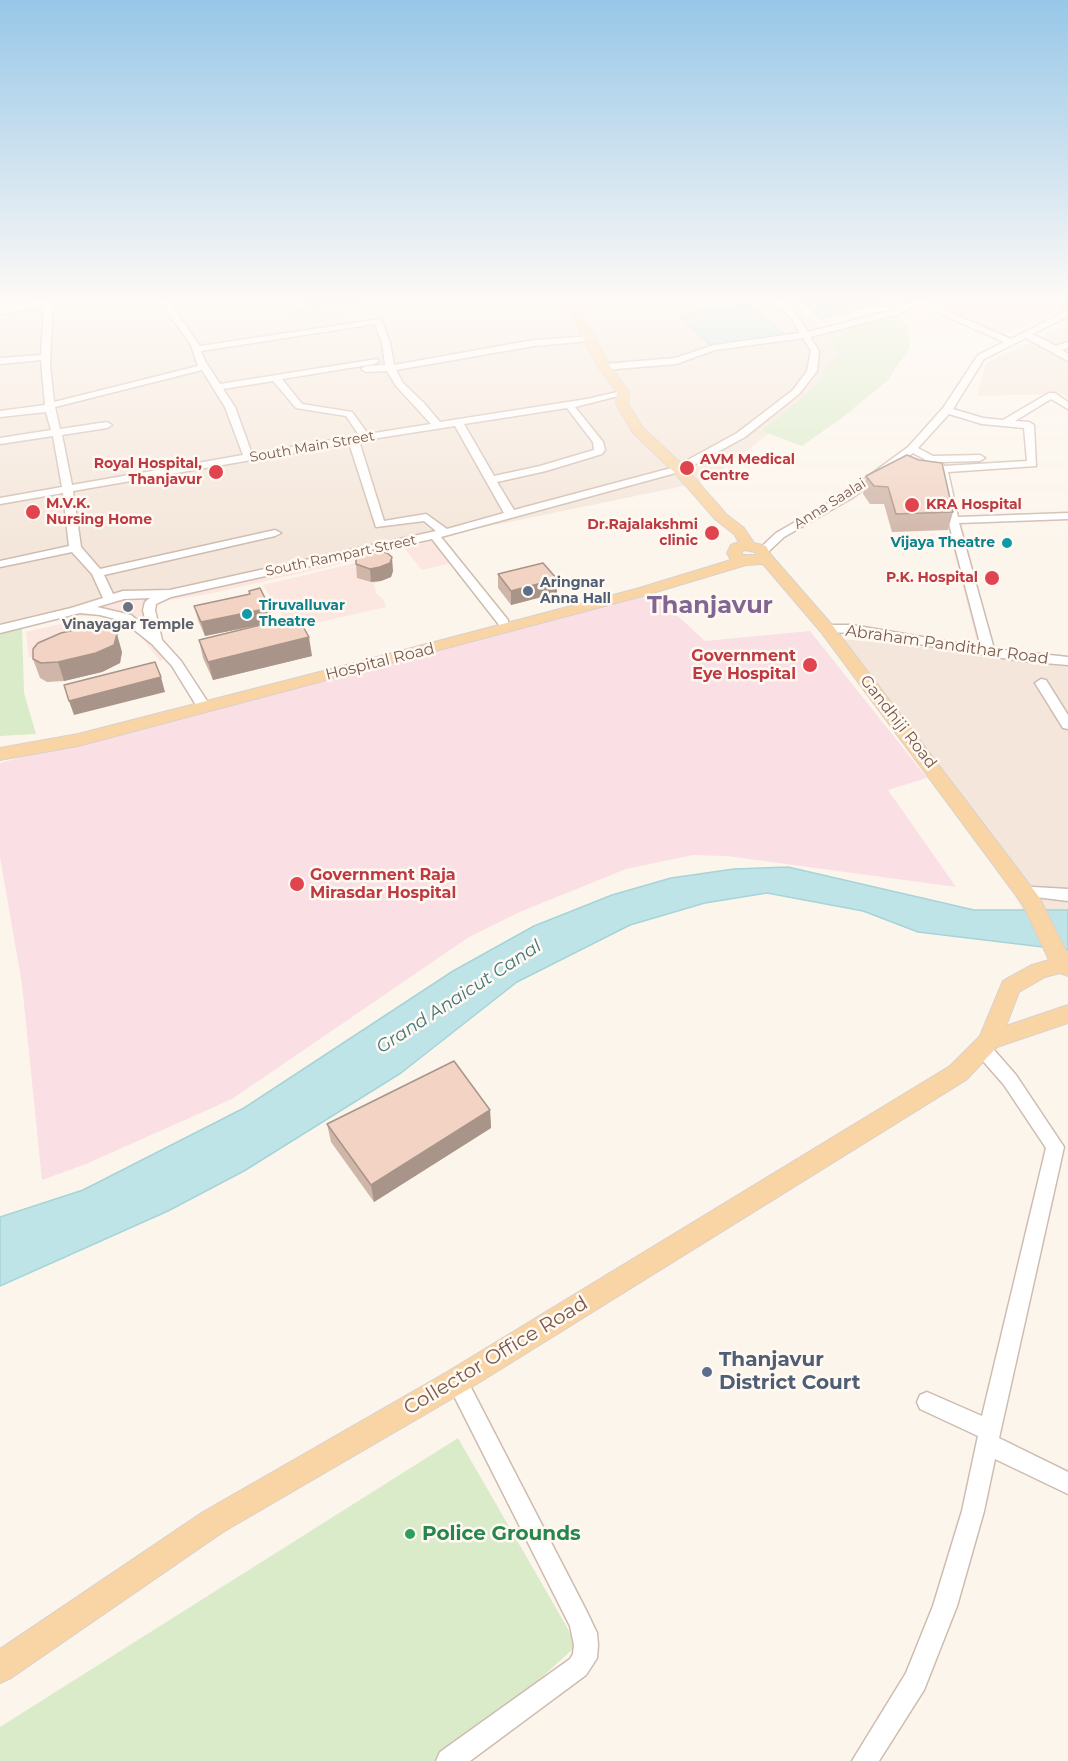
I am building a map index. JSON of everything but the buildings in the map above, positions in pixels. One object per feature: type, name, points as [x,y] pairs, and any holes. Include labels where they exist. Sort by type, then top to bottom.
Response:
[{"type":"main road","points":[[615,381],[623,392],[622,404],[638,430],[680,469],[721,517],[724,533],[749,553]]},
{"type":"main road","name":"Gandhiji Road","points":[[749,553],[784,581],[826,629],[922,753],[1028,900],[1059,967]]},
{"type":"main road","name":"Hospital Road","points":[[4,750],[78,740],[749,553]]},
{"type":"main road","name":"Hospital Road","points":[[4,750],[43,739],[202,704],[524,624],[749,553]]},
{"type":"main road","name":"Collector Office Road","points":[[0,1666],[213,1522],[457,1381],[958,1073],[986,1044],[1010,987],[1039,971],[1059,967]]},
{"type":"main road","name":"Collector Office Road","points":[[986,1044],[1051,1017],[1068,1014]]},
{"type":"street","points":[[47,381],[52,423],[57,433],[69,490],[75,548],[97,573],[109,598]]},
{"type":"street","points":[[0,414],[49,407],[149,381]]},
{"type":"street","points":[[213,381],[230,406],[249,458]]},
{"type":"street","points":[[217,387],[251,381]]},
{"type":"street","points":[[278,381],[299,406],[349,414],[365,437]]},
{"type":"street","points":[[398,381],[437,425]]},
{"type":"street","name":"South Rampart Street","points":[[0,629],[75,612],[109,598],[138,594],[170,594],[440,534],[680,469],[741,435],[796,392],[804,381]]},
{"type":"street","name":"Anna Saalai","points":[[749,553],[848,496],[912,449],[947,410],[965,381]]},
{"type":"street","name":"South Main Street","points":[[0,501],[353,439],[569,405],[623,392]]},
{"type":"street","points":[[1005,423],[1035,403],[1052,395],[1068,406]]},
{"type":"street","points":[[491,480],[542,469],[598,452],[600,446],[598,442],[569,405]]},
{"type":"street","points":[[947,410],[982,421],[1029,425],[1032,464]]},
{"type":"street","points":[[458,422],[511,515]]},
{"type":"street","points":[[0,441],[107,424]]},
{"type":"street","points":[[353,439],[380,525],[426,517],[504,623]]},
{"type":"street","points":[[912,449],[932,459],[940,469],[988,651]]},
{"type":"street","points":[[932,459],[983,458],[1032,464]]},
{"type":"street","points":[[940,469],[1032,464]]},
{"type":"street","points":[[953,520],[1068,516]]},
{"type":"street","points":[[97,573],[275,533]]},
{"type":"street","points":[[0,564],[75,548]]},
{"type":"street","points":[[156,641],[149,610],[151,602],[170,594]]},
{"type":"street","points":[[75,612],[100,611],[127,618],[156,641],[177,664],[202,704]]},
{"type":"street","name":"Abraham Pandithar Road","points":[[826,629],[852,629],[988,651],[1068,661]]},
{"type":"street","points":[[1041,683],[1068,725]]},
{"type":"street","points":[[1028,900],[1068,895]]},
{"type":"street","points":[[866,1761],[915,1681],[945,1606],[973,1511],[1001,1377],[1055,1147],[986,1044]]},
{"type":"street","points":[[449,1761],[578,1667],[585,1658],[586,1645],[581,1626],[457,1381]]},
{"type":"street","points":[[927,1402],[1068,1483]]},
{"type":"shaded area","points":[[0,381],[835,381],[708,481],[0,627]]},
{"type":"shaded area","points":[[981,381],[1068,381],[1068,398],[1063,394],[977,396]]},
{"type":"shaded area","points":[[656,470],[663,476],[328,567],[208,594],[170,600],[156,606],[149,613],[158,639],[173,657],[160,661],[139,634],[114,616],[72,616],[28,626],[26,623],[137,595],[167,592],[437,530]]},
{"type":"shaded area","points":[[935,477],[950,478],[994,649],[978,646]]},
{"type":"shaded area","points":[[435,540],[452,563],[422,570],[404,548]]},
{"type":"shaded area","points":[[368,560],[379,580],[374,584],[376,593],[383,599],[386,607],[298,627],[288,625],[263,585]]},
{"type":"shaded area","name":"Government Raja Mirasdar Hospital","points":[[653,593],[705,641],[810,631],[927,778],[888,790],[956,887],[727,856],[693,855],[626,869],[522,911],[469,937],[232,1099],[86,1164],[42,1180],[22,984],[0,857],[0,763]]},
{"type":"shaded area","points":[[82,619],[120,631],[120,634],[29,658],[26,632]]},
{"type":"shaded area","points":[[841,639],[1068,661],[1068,960],[1049,958],[957,789]]},
{"type":"green space","points":[[818,381],[887,381],[843,417],[802,446],[762,431]]},
{"type":"green space","points":[[22,626],[24,693],[36,734],[0,736],[0,630]]},
{"type":"green space","name":"Police Grounds","points":[[458,1438],[568,1629],[575,1647],[450,1761],[0,1761],[0,1727]]},
{"type":"water","name":"Grand Anaicut Canal","points":[[788,867],[974,910],[1068,910],[1068,950],[918,932],[863,911],[767,893],[705,903],[630,925],[517,982],[401,1073],[244,1171],[168,1211],[0,1286],[0,1217],[83,1190],[244,1108],[453,971],[534,926],[612,895],[671,878],[734,869]]},
{"type":"place","name":"AVM Medical Centre","points":[[687,468]]},
{"type":"place","name":"Royal Hospital, Thanjavur","points":[[216,472]]},
{"type":"place","name":"KRA Hospital","points":[[912,505]]},
{"type":"place","name":"M.V.K. Nursing Home","points":[[33,512]]},
{"type":"place","name":"Dr.Rajalakshmi clinic","points":[[712,533]]},
{"type":"place","name":"Vijaya Theatre","points":[[1007,543]]},
{"type":"place","name":"P.K. Hospital","points":[[992,578]]},
{"type":"place","name":"Aringnar Anna Hall","points":[[528,591]]},
{"type":"place","name":"Vinayagar Temple","points":[[128,607]]},
{"type":"place","name":"Tiruvalluvar Theatre","points":[[247,614]]},
{"type":"place","name":"Government Eye Hospital","points":[[810,665]]},
{"type":"place","name":"Government Raja Mirasdar Hospital","points":[[297,884]]},
{"type":"place","name":"Thanjavur District Court","points":[[707,1372]]},
{"type":"place","name":"Police Grounds","points":[[410,1534]]},
{"type":"district","name":"Thanjavur","points":[[710,606]]}]
